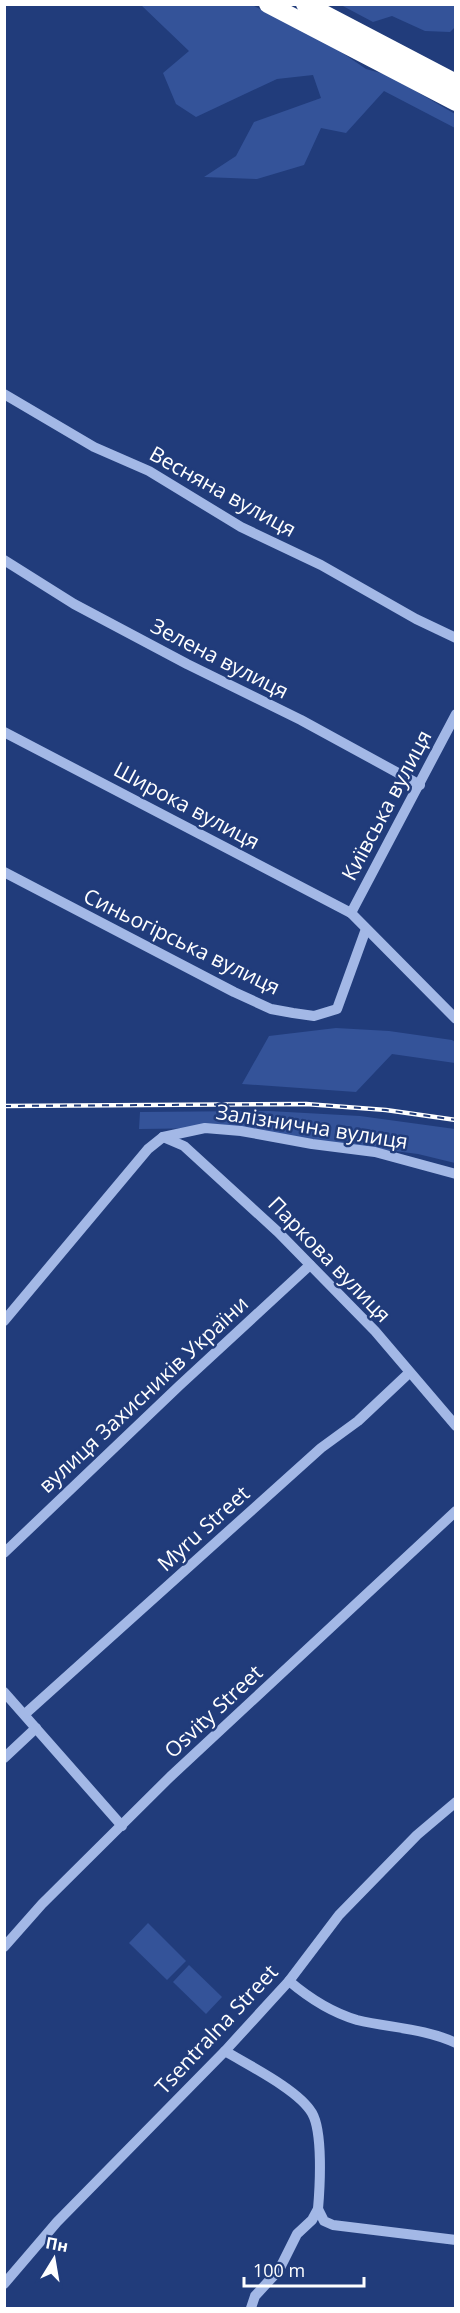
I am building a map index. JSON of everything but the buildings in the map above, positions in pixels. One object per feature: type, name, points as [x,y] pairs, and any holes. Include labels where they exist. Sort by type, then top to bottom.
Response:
[{"type":"highway","points":[[268,4],[456,102]]},
{"type":"highway","points":[[305,4],[456,83]]},
{"type":"street","name":"Весняна вулиця","points":[[4,394],[94,447],[149,471],[241,527],[321,565],[416,619],[456,638]]},
{"type":"street","name":"Зелена вулиця","points":[[4,560],[74,604],[187,664],[301,720],[420,785]]},
{"type":"street","name":"Київська вулиця","points":[[351,914],[456,714]]},
{"type":"street","name":"Широка вулиця","points":[[4,732],[351,914],[456,1019]]},
{"type":"street","name":"Синьогірська вулиця","points":[[4,872],[271,1010],[314,1016],[337,1009],[366,929]]},
{"type":"street","name":"Залізнична вулиця","points":[[163,1137],[205,1128],[242,1131],[312,1144],[375,1152],[456,1173]]},
{"type":"street","name":"Паркова вулиця","points":[[163,1137],[184,1146],[278,1232],[375,1331],[456,1426]]},
{"type":"street","points":[[4,1321],[148,1149],[163,1137]]},
{"type":"street","name":"вулиця Захисників України","points":[[4,1553],[310,1265]]},
{"type":"street","name":"Myru Street","points":[[25,1714],[321,1448],[358,1421],[409,1373]]},
{"type":"street","name":"Osvity Street","points":[[4,1947],[42,1904],[170,1777],[456,1511]]},
{"type":"street","points":[[4,1692],[122,1826]]},
{"type":"street","points":[[4,1758],[36,1728]]},
{"type":"street","name":"Tsentralna Street","points":[[4,2284],[57,2222],[225,2051],[289,1981],[339,1915],[417,1835],[456,1802]]},
{"type":"street","points":[[289,1981],[310,1999],[334,2012],[355,2019],[439,2035],[456,2043]]},
{"type":"street","points":[[225,2051],[300,2099],[311,2112],[318,2135],[318,2209],[324,2221],[333,2225],[456,2240]]},
{"type":"street","points":[[251,2308],[255,2296],[279,2270],[297,2234],[312,2220],[318,2209]]},
{"type":"shaded area","points":[[141,5],[252,5],[328,43],[366,69],[388,75],[455,114],[455,128],[384,91],[346,133],[321,128],[304,165],[257,179],[204,177],[236,156],[254,122],[321,98],[313,75],[277,79],[196,117],[176,104],[163,73],[189,51]]},
{"type":"shaded area","points":[[341,5],[455,5],[455,27],[450,32],[425,31],[392,16],[373,22]]},
{"type":"shaded area","points":[[336,1028],[389,1031],[452,1040],[455,1042],[455,1063],[392,1054],[356,1092],[242,1084],[269,1036]]},
{"type":"shaded area","points":[[269,1111],[360,1116],[455,1129],[455,1163],[418,1154],[214,1128],[139,1129],[140,1112]]},
{"type":"shaded area","points":[[148,1923],[186,1961],[167,1980],[129,1943]]},
{"type":"shaded area","points":[[189,1965],[222,1997],[206,2014],[173,1982]]},
{"type":"railway","points":[[4,1106],[306,1104],[386,1110],[456,1120]]}]
